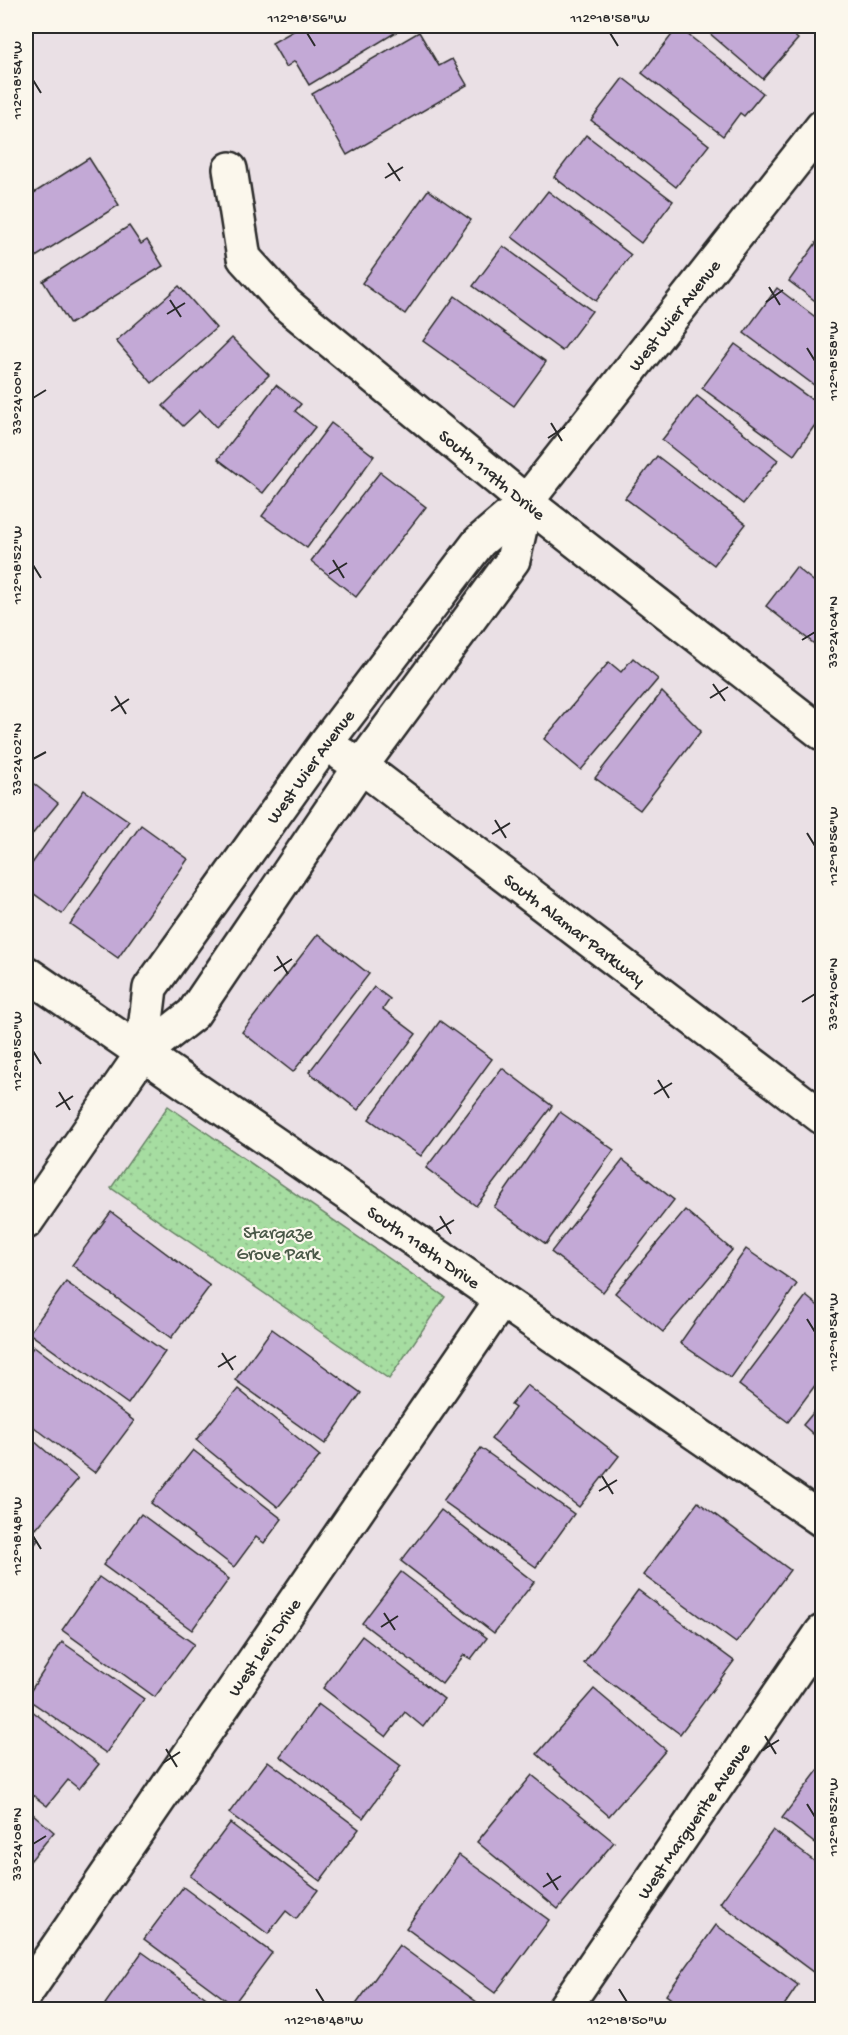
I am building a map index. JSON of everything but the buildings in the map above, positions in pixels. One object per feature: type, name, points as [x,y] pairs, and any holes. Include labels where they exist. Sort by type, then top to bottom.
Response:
[{"type":"street","name":"West Wier Avenue","points":[[142,1054],[150,988],[325,744],[479,542],[526,502],[822,127]]},
{"type":"street","name":"South 119th Drive","points":[[230,170],[244,258],[286,304],[526,502],[822,734]]},
{"type":"street","name":"West Wier Avenue","points":[[26,1222],[142,1054],[193,1014],[361,766],[513,560],[526,502]]},
{"type":"street","name":"South Alamar Parkway","points":[[325,744],[361,766],[822,1117]]},
{"type":"street","name":"South 118th Drive","points":[[26,973],[501,1302],[822,1520]]},
{"type":"street","name":"West Levi Drive","points":[[26,1993],[501,1302]]},
{"type":"street","name":"West Marguerite Avenue","points":[[563,2010],[822,1632]]},
{"type":"green space","name":"Stargaze Grove Park","points":[[168,1106],[445,1297],[389,1379],[111,1188]]}]
